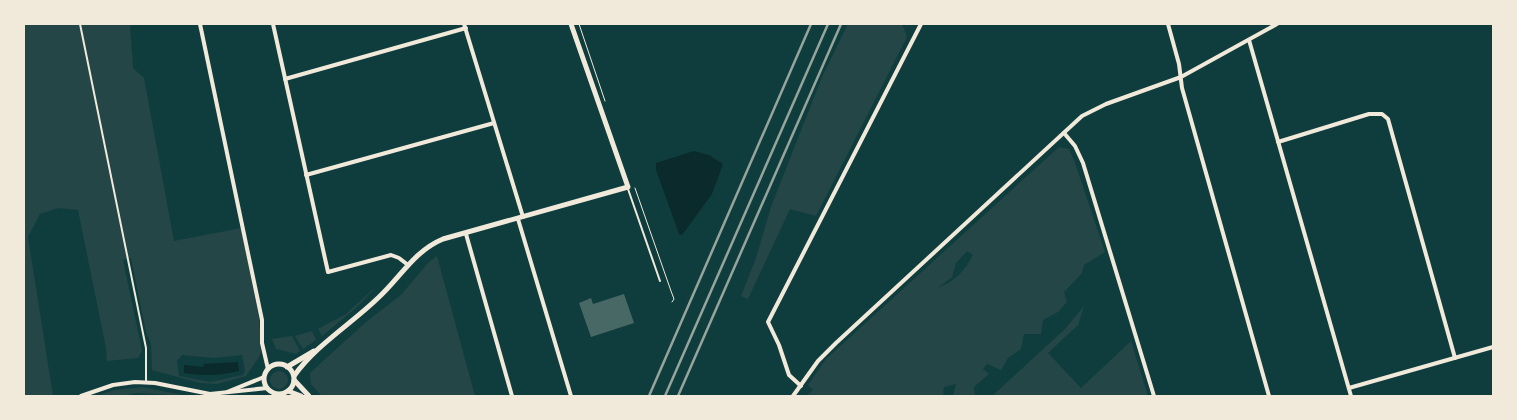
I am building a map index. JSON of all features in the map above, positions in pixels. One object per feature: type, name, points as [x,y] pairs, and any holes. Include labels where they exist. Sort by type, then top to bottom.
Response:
[{"type":"street","points":[[200,24],[262,320],[262,343],[268,369]]},
{"type":"street","points":[[273,24],[328,272],[391,255],[408,265]]},
{"type":"street","points":[[287,367],[318,348],[369,307],[408,265],[429,246],[628,187],[571,24]]},
{"type":"street","points":[[801,386],[789,375],[779,345],[768,322],[921,24]]},
{"type":"street","points":[[1168,24],[1269,396]]},
{"type":"street","points":[[793,396],[818,361],[836,343],[1091,110],[1181,77],[1277,24]]},
{"type":"street","points":[[285,79],[465,26],[571,396]]},
{"type":"street","points":[[1249,40],[1351,396]]},
{"type":"street","points":[[1278,142],[1369,114],[1382,114],[1388,119],[1455,358]]},
{"type":"street","points":[[306,175],[494,123]]},
{"type":"street","points":[[1064,133],[1076,146],[1084,163],[1154,396]]},
{"type":"street","points":[[466,234],[512,396]]},
{"type":"street","points":[[1349,388],[1493,347]]},
{"type":"street","points":[[288,391],[294,378],[318,348]]},
{"type":"street","points":[[222,394],[264,376],[268,369],[279,364],[287,367],[309,396]]},
{"type":"street","points":[[264,376],[267,388]]},
{"type":"street","points":[[81,396],[113,385],[146,382],[199,393],[222,394],[267,388],[277,394],[288,391],[302,396]]},
{"type":"lane","points":[[80,24],[146,348],[146,382]]},
{"type":"lane","points":[[628,187],[660,281]]},
{"type":"path","points":[[639,200],[674,299],[672,302]]},
{"type":"shaded area","points":[[24,24],[130,24],[133,68],[144,78],[174,241],[241,228],[259,317],[261,352],[246,376],[217,384],[200,383],[152,370],[151,344],[146,332],[131,258],[123,260],[142,351],[138,358],[107,361],[78,210],[58,208],[40,214],[28,237],[53,396],[24,396]],"holes":[[[182,355],[214,358],[242,355],[245,371],[243,375],[210,382],[179,376],[177,361]]]},
{"type":"shaded area","points":[[848,24],[902,24],[907,37],[816,216],[790,209],[748,299],[741,296],[756,258],[771,207],[822,77]]},
{"type":"shaded area","points":[[1059,147],[1069,149],[1105,252],[1084,265],[1082,273],[1064,292],[1067,302],[1058,312],[1043,320],[1041,334],[1024,334],[1021,349],[1008,358],[1001,370],[987,364],[983,369],[989,374],[974,387],[975,396],[953,396],[956,384],[944,387],[943,396],[806,396],[813,390],[808,385],[826,359]],"holes":[[[967,251],[973,255],[958,275],[938,288],[952,277],[956,263]]]},
{"type":"shaded area","points":[[694,151],[709,155],[723,164],[712,194],[682,235],[679,234],[656,170],[656,163]]},
{"type":"shaded area","points":[[437,256],[475,396],[322,396],[311,384],[310,373],[366,322],[401,295],[428,263]]},
{"type":"shaded area","points":[[379,284],[356,308],[322,336],[318,329],[346,314]]},
{"type":"shaded area","points":[[1084,306],[1078,325],[1048,353],[1081,388],[1131,341],[1148,396],[992,396],[1065,329]]},
{"type":"shaded area","points":[[312,331],[316,340],[303,349],[295,336]]},
{"type":"shaded area","points":[[292,336],[300,351],[296,354],[276,349],[272,339]]},
{"type":"shaded area","points":[[238,362],[239,371],[232,373],[198,375],[184,373],[184,365],[203,367],[204,364]]},
{"type":"shaded area","points":[[279,371],[285,374],[288,380],[285,386],[279,389],[273,386],[270,380],[273,374]]},
{"type":"shaded area","points":[[142,387],[187,396],[137,393],[123,396],[96,396],[114,390]]},
{"type":"building","points":[[624,294],[634,323],[591,337],[579,303],[591,298],[593,304]]},
{"type":"railway","points":[[649,396],[811,24]]},
{"type":"railway","points":[[665,396],[828,24]]},
{"type":"railway","points":[[678,396],[841,24]]}]
